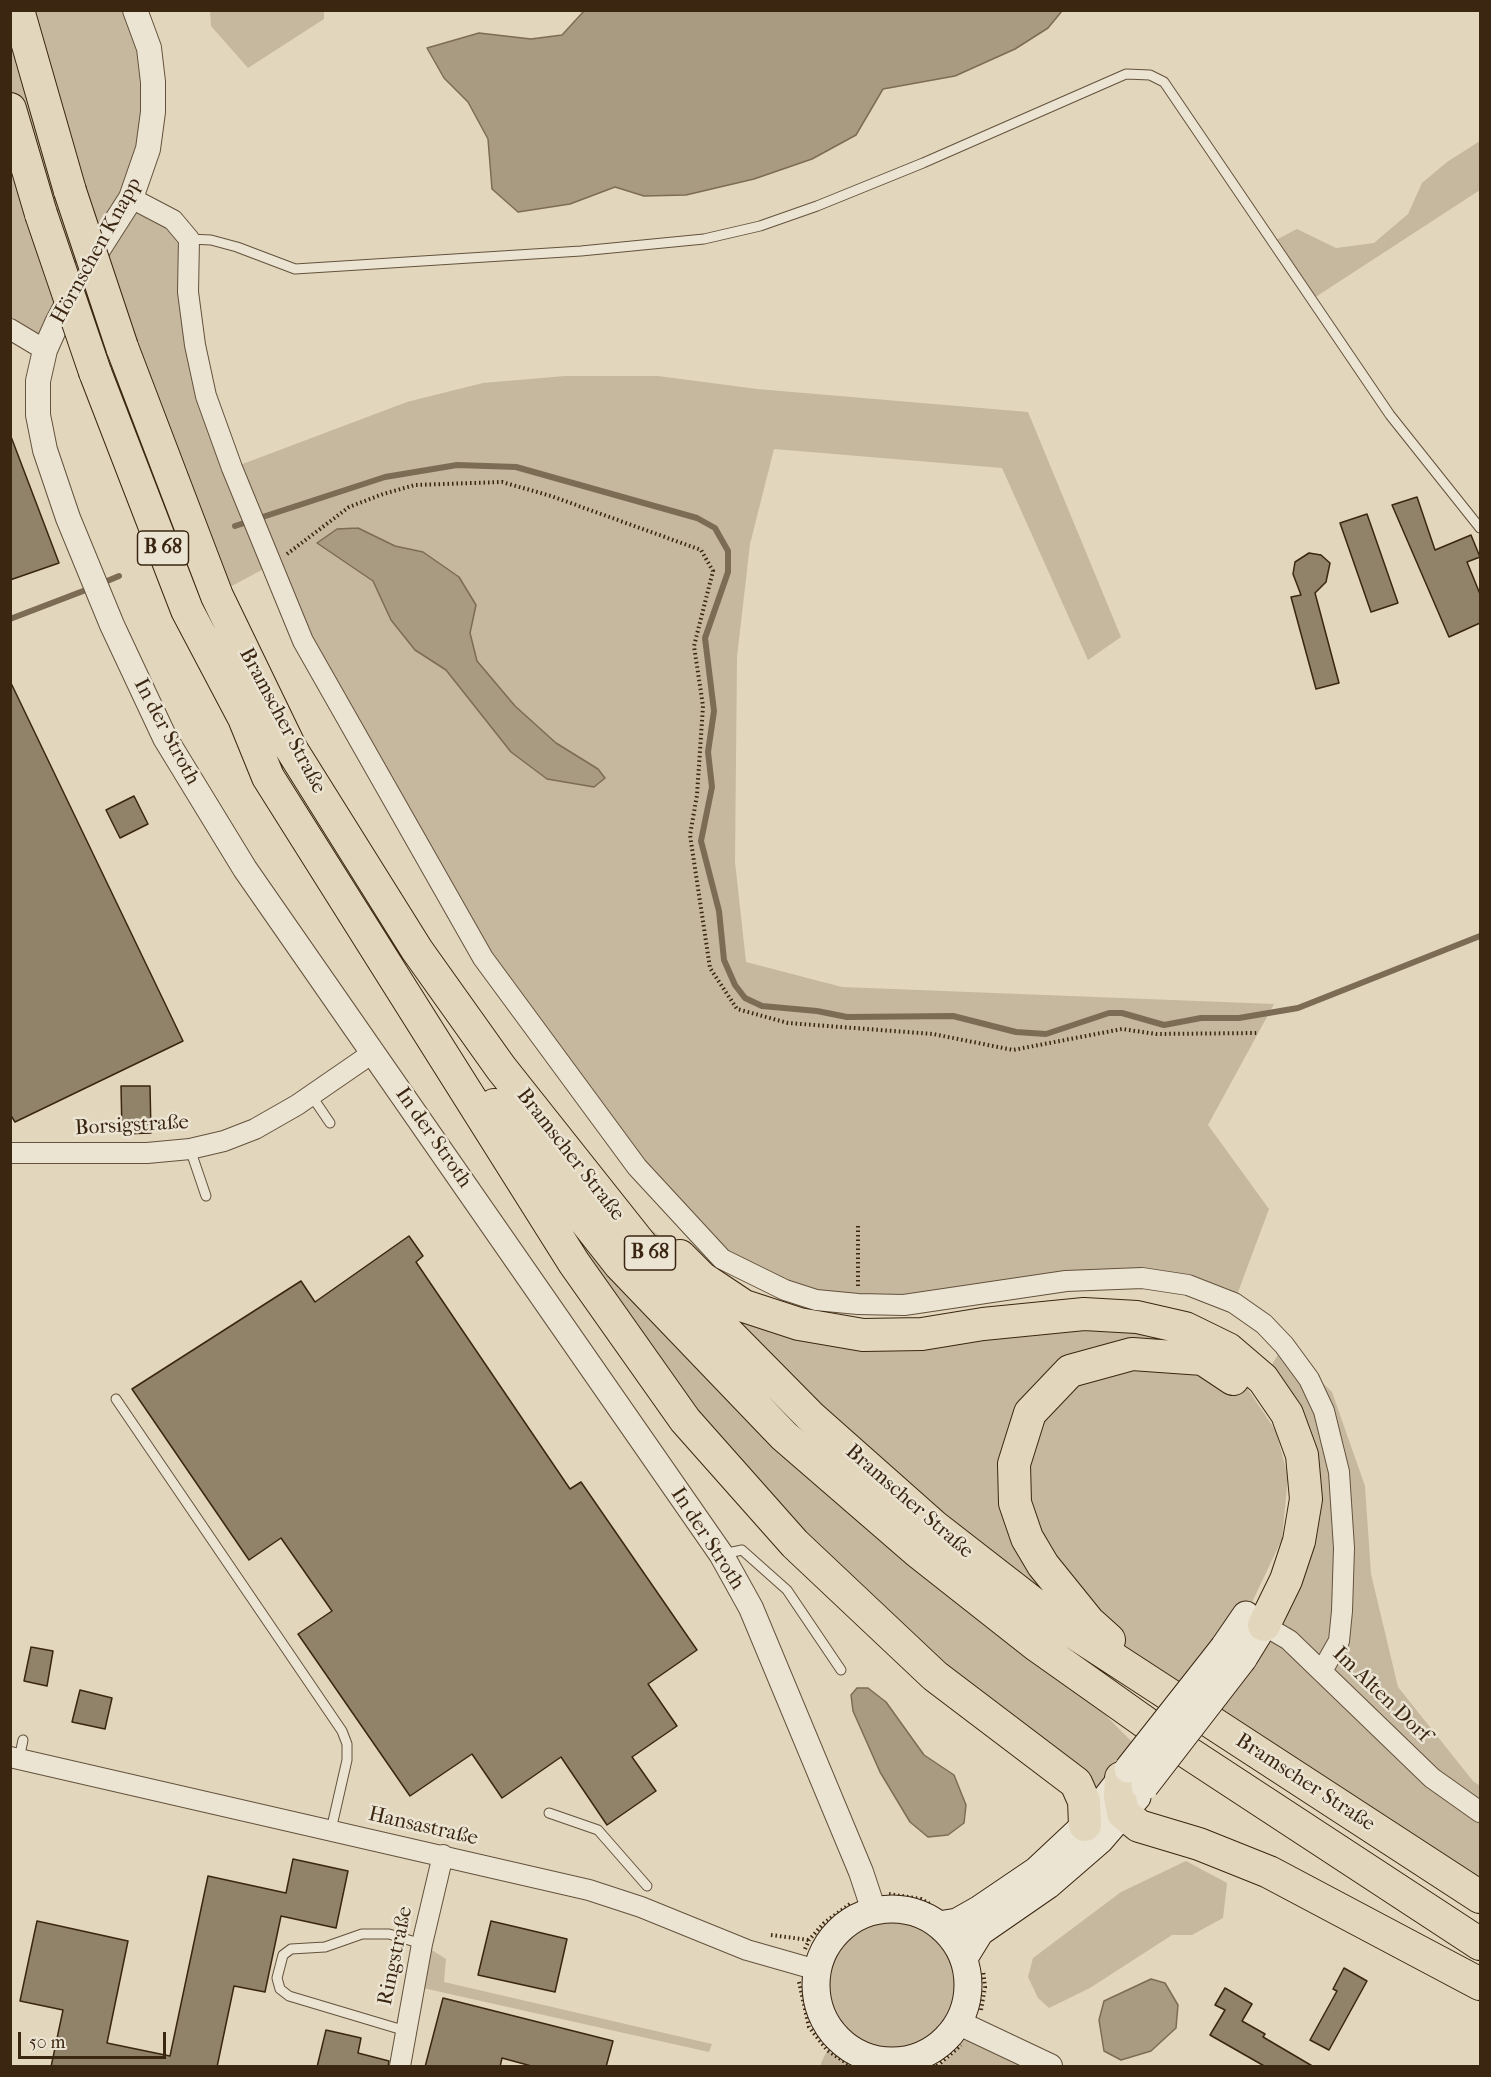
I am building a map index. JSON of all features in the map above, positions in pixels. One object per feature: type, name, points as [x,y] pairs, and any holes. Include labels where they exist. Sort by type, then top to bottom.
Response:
[{"type":"highway","name":"Bramscher Straße","points":[[18,10],[70,191],[122,347],[217,596],[290,747],[417,950],[501,1068],[643,1247],[811,1417],[934,1527],[1056,1621],[1480,1897]]},
{"type":"highway","name":"B 68","points":[[10,109],[41,214],[95,372],[187,610],[244,718],[268,777],[386,968],[620,1265],[784,1436],[918,1552],[1036,1645],[1221,1776],[1480,1944]]},
{"type":"highway","points":[[386,968],[574,1263],[686,1420],[795,1544],[935,1676],[1076,1783],[1084,1802],[1085,1825]]},
{"type":"highway","points":[[601,1195],[657,1234],[702,1278],[736,1301],[744,1306],[799,1324],[863,1335],[922,1334],[983,1324],[1084,1314],[1127,1316],[1185,1328],[1228,1349],[1263,1379],[1287,1414],[1302,1455],[1306,1499],[1299,1541],[1286,1580],[1255,1620]]},
{"type":"highway","points":[[1170,1695],[1089,1622],[1043,1565],[1027,1538],[1015,1503],[1014,1464],[1030,1413],[1070,1371],[1131,1354],[1203,1359],[1246,1388],[1276,1431],[1288,1477],[1282,1539],[1255,1620]]},
{"type":"highway","points":[[1132,1778],[1120,1797],[1123,1813],[1139,1826],[1199,1844],[1269,1872],[1480,1984]]},
{"type":"main road","points":[[958,1937],[1036,1871],[1132,1778],[1233,1653],[1255,1620]]},
{"type":"main road","points":[[958,1937],[980,1932],[1048,1885],[1100,1840],[1123,1813]]},
{"type":"main road","points":[[872,1904],[904,1909],[928,1917],[958,1937],[969,1977],[966,2026],[920,2057],[896,2062],[871,2059],[854,2062],[821,2014],[808,1967],[839,1930],[872,1904]]},
{"type":"street","name":"Hörnschen Knapp","points":[[45,350],[85,270],[131,198],[148,149],[153,112],[149,48],[135,10]]},
{"type":"street","points":[[131,198],[173,220],[189,239],[188,292],[206,396],[303,641],[483,958],[637,1167],[722,1259],[785,1290],[816,1300],[904,1305],[1066,1281],[1142,1278],[1188,1285],[1234,1303],[1264,1324],[1284,1345],[1309,1379],[1324,1411],[1339,1472],[1344,1548],[1342,1611],[1339,1641],[1322,1671]]},
{"type":"street","points":[[10,329],[45,350]]},
{"type":"street","name":"In der Stroth","points":[[45,350],[38,381],[38,415],[45,450],[95,586],[165,738],[245,869],[721,1554],[751,1608],[872,1904]]},
{"type":"street","name":"Borsigstraße","points":[[10,1153],[147,1153],[190,1149],[224,1141],[255,1129],[374,1053]]},
{"type":"street","name":"Im Alten Dorf","points":[[1255,1620],[1289,1640],[1432,1778],[1480,1812]]},
{"type":"street","name":"Hansastraße","points":[[18,1752],[331,1830],[589,1890],[641,1906],[747,1950],[808,1967]]},
{"type":"street","name":"Ringstraße","points":[[400,2067],[422,1944],[443,1855]]},
{"type":"street","points":[[966,2026],[1050,2067]]},
{"type":"lane","points":[[189,239],[211,240],[237,247],[295,270],[581,251],[705,239],[760,226],[817,206],[923,163],[1126,74],[1150,75],[1164,82],[1387,410],[1480,528]]},
{"type":"lane","points":[[311,1095],[330,1123]]},
{"type":"lane","points":[[190,1149],[206,1196]]},
{"type":"lane","points":[[116,1399],[342,1731],[347,1744],[347,1760],[331,1830]]},
{"type":"lane","points":[[721,1554],[742,1550],[787,1590],[841,1670]]},
{"type":"lane","points":[[549,1813],[597,1830],[647,1886]]},
{"type":"lane","points":[[406,2031],[289,1996],[280,1989],[277,1978],[283,1955],[291,1949],[325,1947],[362,1934],[389,1934],[422,1944]]},
{"type":"path","points":[[272,565],[349,507],[415,485],[502,482],[551,496],[701,550],[713,571],[694,646],[703,706],[697,795],[690,835],[710,968],[737,1009],[788,1023],[933,1034],[1013,1050],[1122,1029],[1156,1034],[1258,1033]]},
{"type":"path","points":[[858,1225],[858,1304]]},
{"type":"path","points":[[854,2062],[827,2050],[809,2027],[801,1998],[808,1967],[809,1940],[824,1923],[843,1908],[872,1904],[894,1893],[921,1899],[945,1912],[958,1937],[981,1956],[985,1987],[982,2008],[966,2026],[951,2056],[937,2067]]},
{"type":"shaded area","points":[[11,11],[135,11],[149,48],[131,198],[189,239],[188,292],[232,468],[407,402],[483,383],[565,376],[658,376],[757,389],[1028,412],[1121,637],[1088,660],[1002,468],[774,449],[750,544],[737,657],[735,862],[746,962],[842,987],[1274,1004],[1208,1125],[1269,1209],[1234,1303],[1142,1278],[858,1304],[722,1259],[483,958],[271,565],[187,610],[70,300],[45,350],[11,329]]},
{"type":"shaded area","points":[[210,11],[324,11],[324,19],[248,68],[211,26]]},
{"type":"shaded area","points":[[584,11],[1062,11],[1048,28],[1015,49],[955,76],[883,89],[856,135],[812,159],[754,179],[686,195],[644,196],[615,187],[570,204],[518,212],[492,189],[488,139],[468,102],[444,78],[427,48],[479,33],[531,39],[562,35]]},
{"type":"shaded area","points":[[1480,141],[1480,190],[1311,300],[1272,242],[1297,229],[1336,248],[1374,243],[1408,214],[1422,183],[1447,162]]},
{"type":"shaded area","points":[[358,528],[395,546],[423,552],[459,577],[476,605],[470,633],[477,661],[515,706],[556,743],[598,769],[605,778],[594,787],[547,779],[511,752],[446,670],[415,650],[391,620],[373,581],[317,543],[337,529]]},
{"type":"shaded area","points":[[386,968],[620,1265],[784,1436],[1036,1645],[1142,1752],[1084,1801],[935,1676],[685,1420]]},
{"type":"shaded area","points":[[601,1195],[657,1234],[702,1278],[799,1324],[1137,1317],[1203,1359],[1247,1388],[1276,1431],[1288,1477],[1282,1539],[1246,1615],[1170,1694],[935,1527]]},
{"type":"shaded area","points":[[1284,1345],[1332,1392],[1365,1486],[1371,1574],[1398,1687],[1473,1781],[1480,1786],[1480,1897],[1210,1721],[1305,1497],[1263,1379]]},
{"type":"shaded area","points":[[857,1688],[868,1688],[886,1702],[924,1755],[954,1775],[966,1805],[964,1823],[948,1835],[928,1837],[910,1822],[880,1772],[853,1711],[851,1695]]},
{"type":"shaded area","points":[[1186,1861],[1227,1883],[1223,1918],[1192,1935],[1172,1935],[1090,1988],[1049,2008],[1038,1998],[1028,1977],[1033,1958],[1121,1892]]},
{"type":"shaded area","points":[[893,1918],[919,1923],[940,1938],[955,1959],[960,1985],[955,2011],[940,2032],[919,2047],[893,2052],[867,2047],[846,2032],[831,2011],[826,1985],[831,1959],[846,1938],[867,1923]]},
{"type":"shaded area","points":[[422,1944],[446,1959],[444,1982],[712,2044],[709,2052],[414,1986]]},
{"type":"shaded area","points":[[1151,1979],[1165,1983],[1178,2005],[1176,2028],[1151,2051],[1121,2060],[1104,2051],[1099,2020],[1104,2001]]},
{"type":"shaded area","points":[[972,2029],[1047,2066],[937,2066],[951,2056]]},
{"type":"shaded area","points":[[827,2050],[851,2066],[820,2066]]},
{"type":"building","points":[[10,434],[59,563],[10,580]]},
{"type":"building","points":[[1417,497],[1435,550],[1471,535],[1480,557],[1467,562],[1480,594],[1480,623],[1449,637],[1392,505]]},
{"type":"building","points":[[1367,514],[1398,603],[1371,612],[1340,523]]},
{"type":"building","points":[[1309,553],[1321,555],[1330,563],[1326,582],[1315,593],[1339,683],[1316,689],[1291,597],[1301,595],[1293,574],[1295,562]]},
{"type":"building","points":[[10,681],[183,1041],[15,1122],[10,1114]]},
{"type":"building","points":[[134,796],[148,824],[120,838],[106,810]]},
{"type":"building","points":[[121,1086],[150,1086],[151,1133],[122,1134]]},
{"type":"building","points":[[409,1236],[423,1256],[416,1262],[570,1489],[581,1482],[697,1650],[648,1684],[677,1726],[632,1757],[656,1791],[607,1825],[561,1757],[502,1798],[472,1754],[410,1796],[298,1634],[332,1611],[281,1538],[249,1560],[132,1389],[301,1281],[315,1302]]},
{"type":"building","points":[[31,1647],[53,1651],[47,1686],[24,1681]]},
{"type":"building","points":[[80,1690],[112,1698],[105,1729],[72,1722]]},
{"type":"building","points":[[293,1859],[348,1871],[336,1928],[281,1916],[265,1992],[234,1986],[217,2067],[51,2067],[63,2010],[20,2001],[37,1921],[128,1941],[107,2043],[170,2056],[208,1876],[286,1893]]},
{"type":"building","points":[[491,1921],[567,1939],[555,1992],[478,1975]]},
{"type":"building","points":[[1344,1968],[1367,1981],[1329,2050],[1310,2040],[1337,1991],[1333,1989]]},
{"type":"building","points":[[1225,1988],[1252,2004],[1242,2021],[1265,2034],[1263,2037],[1314,2067],[1266,2067],[1210,2035],[1225,2010],[1215,2005]]},
{"type":"building","points":[[443,1998],[613,2041],[606,2067],[535,2067],[502,2058],[500,2067],[425,2067]]},
{"type":"building","points":[[326,2030],[361,2038],[358,2053],[389,2061],[388,2067],[317,2067]]},
{"type":"waterway","points":[[235,526],[385,477],[457,465],[516,467],[697,518],[715,528],[728,551],[728,572],[705,638],[714,711],[708,752],[712,787],[701,841],[719,911],[724,960],[735,985],[745,998],[762,1006],[817,1011],[847,1017],[953,1016],[1016,1032],[1046,1034],[1109,1013],[1122,1013],[1164,1025],[1201,1018],[1239,1018],[1298,1008],[1480,936]]},
{"type":"waterway","points":[[100,584],[119,576]]},
{"type":"waterway","points":[[10,619],[91,588]]}]
